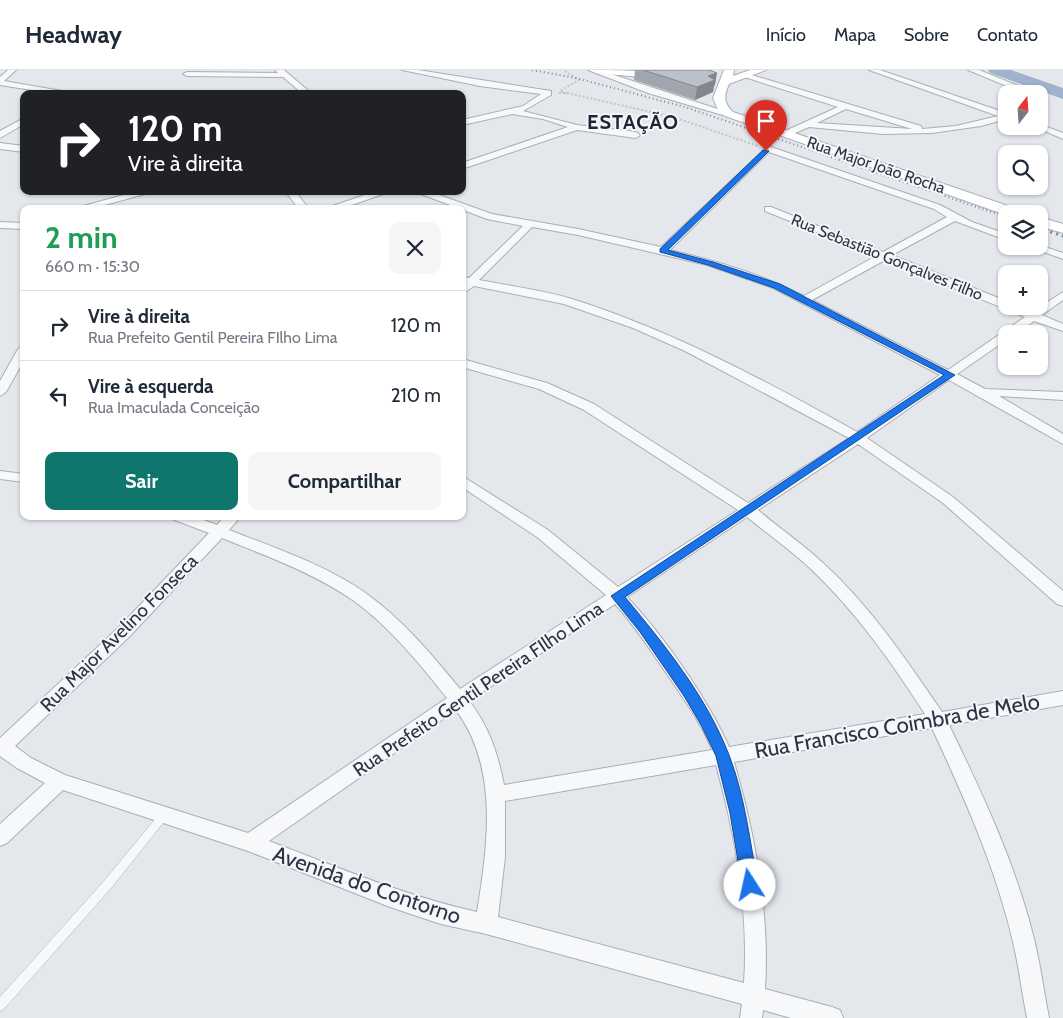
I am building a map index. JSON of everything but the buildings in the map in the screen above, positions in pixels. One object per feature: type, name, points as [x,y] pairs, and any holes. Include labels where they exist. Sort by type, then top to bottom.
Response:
[{"type":"main road","points":[[596,70],[650,76],[674,76]]},
{"type":"main road","points":[[712,76],[742,75],[761,70]]},
{"type":"main road","points":[[727,74],[718,100],[720,106],[729,114]]},
{"type":"main road","name":"Rua Major João Rocha","points":[[729,114],[998,207]]},
{"type":"main road","points":[[1048,224],[1063,229]]},
{"type":"street","points":[[0,82],[12,70]]},
{"type":"street","points":[[406,70],[480,84],[548,93]]},
{"type":"street","name":"Rua Major João Rocha","points":[[592,70],[677,100],[729,114]]},
{"type":"street","points":[[873,70],[998,113]]},
{"type":"street","points":[[972,70],[1011,85]]},
{"type":"street","points":[[187,74],[281,72],[303,90]]},
{"type":"street","points":[[742,75],[931,132]]},
{"type":"street","points":[[0,82],[51,90]]},
{"type":"street","points":[[466,122],[514,112],[532,105],[548,93]]},
{"type":"street","points":[[544,117],[550,96],[548,93]]},
{"type":"street","points":[[786,134],[846,106]]},
{"type":"street","points":[[514,112],[544,117],[576,127],[636,134]]},
{"type":"street","points":[[808,124],[880,132],[931,132],[978,125],[998,119]]},
{"type":"street","points":[[0,135],[20,122]]},
{"type":"street","points":[[466,165],[576,127]]},
{"type":"street","points":[[1048,130],[1063,136]]},
{"type":"street","points":[[0,146],[20,148]]},
{"type":"street","points":[[663,251],[768,149],[936,207],[968,224],[998,234]]},
{"type":"street","points":[[81,205],[131,195]]},
{"type":"street","points":[[293,195],[301,205]]},
{"type":"street","points":[[342,205],[374,195]]},
{"type":"street","points":[[428,195],[454,205]]},
{"type":"street","name":"Rua Sebastião Gonçalves Filho","points":[[768,209],[998,302]]},
{"type":"street","points":[[466,210],[663,251],[744,275],[806,299],[982,392],[1063,440]]},
{"type":"street","points":[[806,299],[882,255],[956,216]]},
{"type":"street","points":[[468,281],[530,224]]},
{"type":"street","points":[[0,225],[20,226]]},
{"type":"street","points":[[1048,251],[1063,256]]},
{"type":"street","points":[[468,281],[567,301],[637,326],[689,348],[858,438],[948,500],[1063,600]]},
{"type":"street","name":"Rua Prefeito Gentil Pereira FIlho Lima","points":[[1020,325],[1063,295]]},
{"type":"street","name":"Rua Sebastião Gonçalves Filho","points":[[1032,316],[1063,328]]},
{"type":"street","name":"Rua Prefeito Gentil Pereira FIlho Lima","points":[[250,843],[458,699],[617,596],[746,509],[858,438],[998,340]]},
{"type":"street","points":[[0,392],[20,357]]},
{"type":"street","points":[[466,364],[543,386],[574,399],[673,460],[746,509],[816,566],[852,602],[899,660],[937,719],[976,801],[1000,865],[1024,942],[1038,1018]]},
{"type":"street","points":[[982,392],[1063,396]]},
{"type":"street","points":[[0,475],[20,478]]},
{"type":"street","points":[[466,483],[568,553],[617,596],[644,628],[689,692],[707,722],[722,756],[737,813],[750,885],[756,951],[755,996],[751,1018]]},
{"type":"street","points":[[190,520],[221,530],[332,580],[360,598],[411,642],[458,699],[477,725],[485,745],[495,795],[495,870],[486,924]]},
{"type":"street","name":"Rua Major Avelino Fonseca","points":[[1,746],[124,632],[230,520]]},
{"type":"street","name":"Rua Francisco Coimbra de Melo","points":[[495,795],[1063,698]]},
{"type":"street","name":"Avenida do Contorno","points":[[1,746],[24,763],[60,781],[250,843],[390,897],[441,914],[486,924],[832,1018]]},
{"type":"street","points":[[0,837],[60,781]]},
{"type":"lane","points":[[0,1004],[108,884],[164,815]]},
{"type":"path","points":[[563,70],[579,80],[560,91],[673,117],[768,149]]},
{"type":"path","points":[[548,93],[567,93]]},
{"type":"waterway","points":[[996,70],[1063,94]]},
{"type":"railway","points":[[532,70],[576,78],[685,107],[998,214]]},
{"type":"railway","points":[[1048,231],[1063,236]]},
{"type":"district","name":"ESTAÇÃO","points":[[633,122]]},
{"type":"route","points":[[750,885],[737,813],[722,756],[707,722],[689,692],[644,628],[617,596],[746,509],[858,438],[950,375],[832,312],[777,286],[711,263],[663,251],[766,151]]}]
